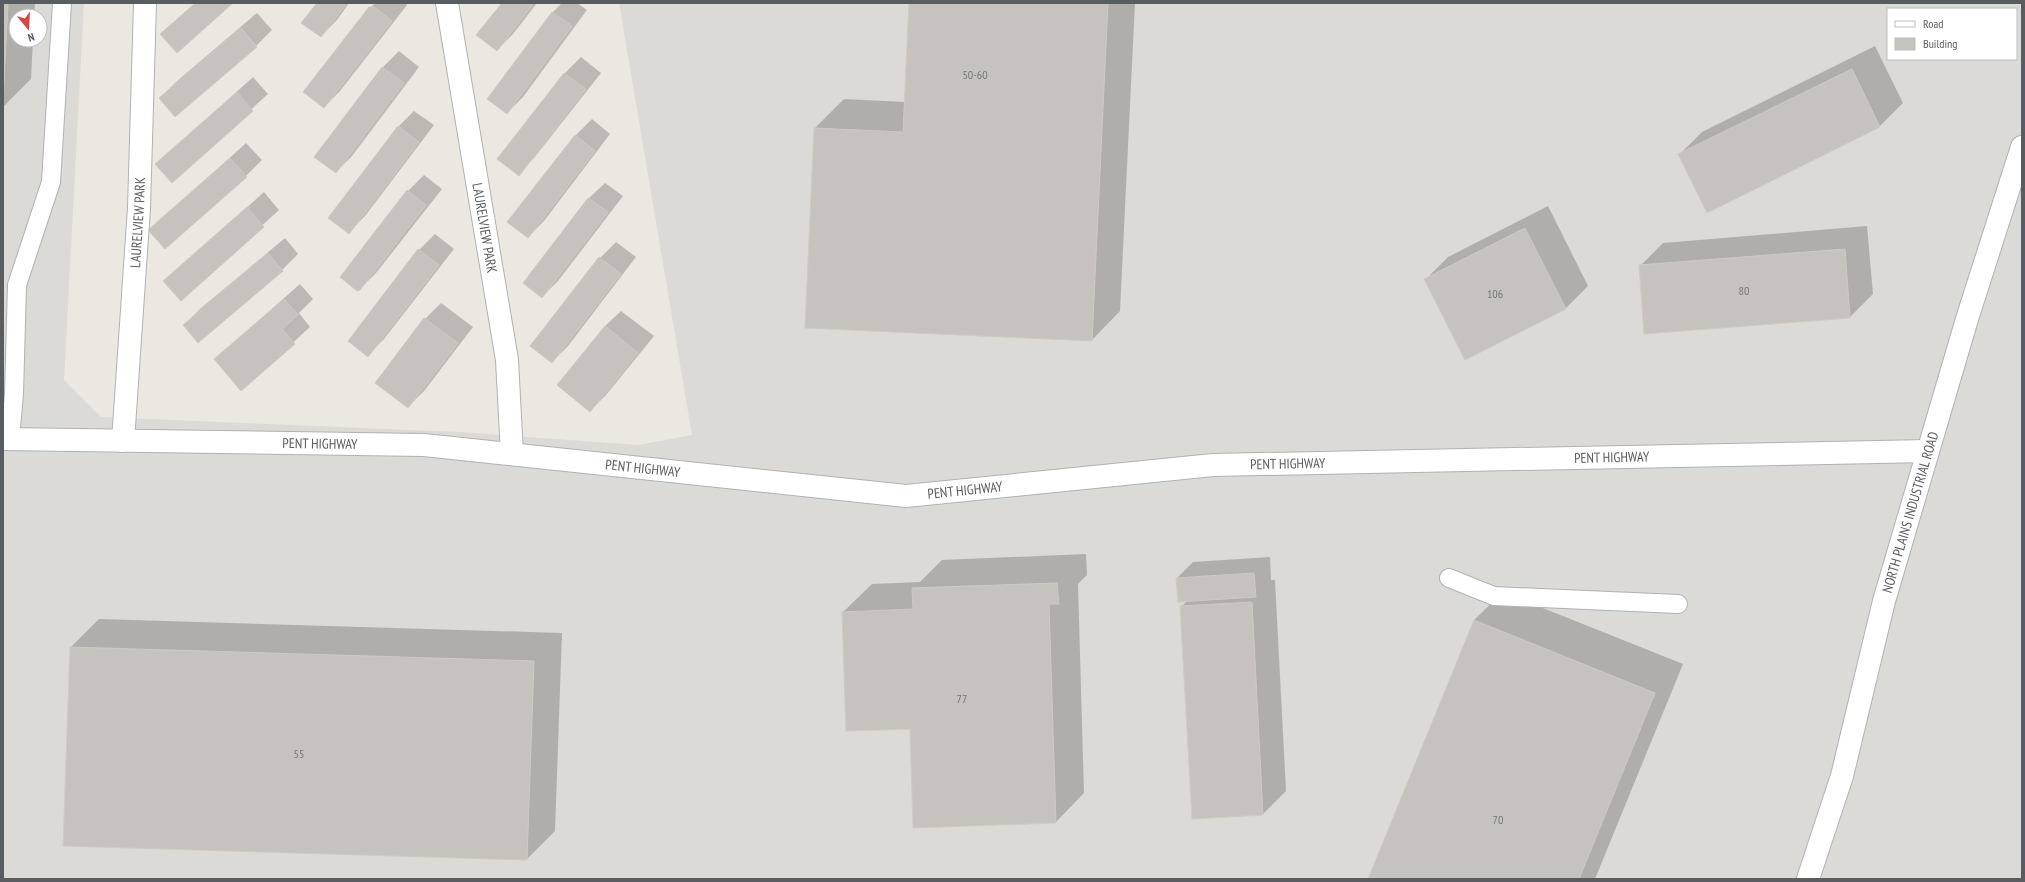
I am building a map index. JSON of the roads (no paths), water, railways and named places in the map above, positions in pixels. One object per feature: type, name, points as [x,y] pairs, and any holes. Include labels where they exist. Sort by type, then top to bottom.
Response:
[{"type":"street","name":"LAURELVIEW PARK","points":[[123,441],[139,208],[145,3]]},
{"type":"street","name":"LAURELVIEW PARK","points":[[447,3],[507,360],[512,454]]},
{"type":"street","name":"NORTH PLAINS INDUSTRIAL ROAD","points":[[1808,879],[1842,776],[1880,613],[1967,319],[2022,147]]},
{"type":"street","name":"PENT HIGHWAY","points":[[6,439],[424,445],[906,496],[1213,464],[1928,451]]},
{"type":"lane","points":[[6,439],[14,394],[17,284],[51,182],[62,3]]},
{"type":"lane","points":[[1448,578],[1494,596],[1678,604]]}]
